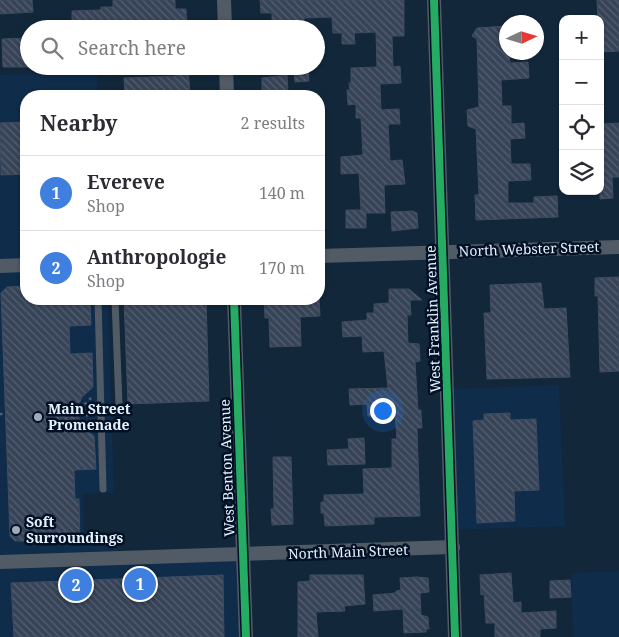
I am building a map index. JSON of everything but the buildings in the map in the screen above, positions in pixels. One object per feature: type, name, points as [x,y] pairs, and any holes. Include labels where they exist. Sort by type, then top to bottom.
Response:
[{"type":"street","points":[[224,0],[224,20]]},
{"type":"street","name":"West Franklin Avenue","points":[[434,0],[455,637]]},
{"type":"street","points":[[226,75],[227,90]]},
{"type":"street","name":"North Webster Street","points":[[325,256],[619,247]]},
{"type":"street","points":[[0,266],[20,265]]},
{"type":"street","name":"West Benton Avenue","points":[[234,305],[246,637]]},
{"type":"street","name":"North Main Street","points":[[0,562],[243,556],[453,548]]},
{"type":"lane","points":[[98,305],[103,489]]},
{"type":"lane","points":[[115,305],[119,405]]},
{"type":"path","points":[[72,411],[84,410]]},
{"type":"shaded area","points":[[0,75],[97,75],[98,90],[20,90],[20,305],[108,305],[114,493],[83,494],[84,537],[117,536],[118,559],[241,555],[239,637],[0,637]]},
{"type":"shaded area","points":[[559,385],[565,526],[454,530],[450,389]]},
{"type":"shaded area","points":[[619,571],[619,637],[573,637],[571,573]]},
{"type":"cycle path","points":[[434,0],[455,637]]},
{"type":"cycle path","points":[[234,305],[246,637]]},
{"type":"place","name":"Main Street Promenade","points":[[38,417]]},
{"type":"place","name":"Soft Surroundings","points":[[16,530]]},
{"type":"place","name":"Evereve","points":[[140,584]]},
{"type":"place","name":"Anthropologie","points":[[76,585]]}]
